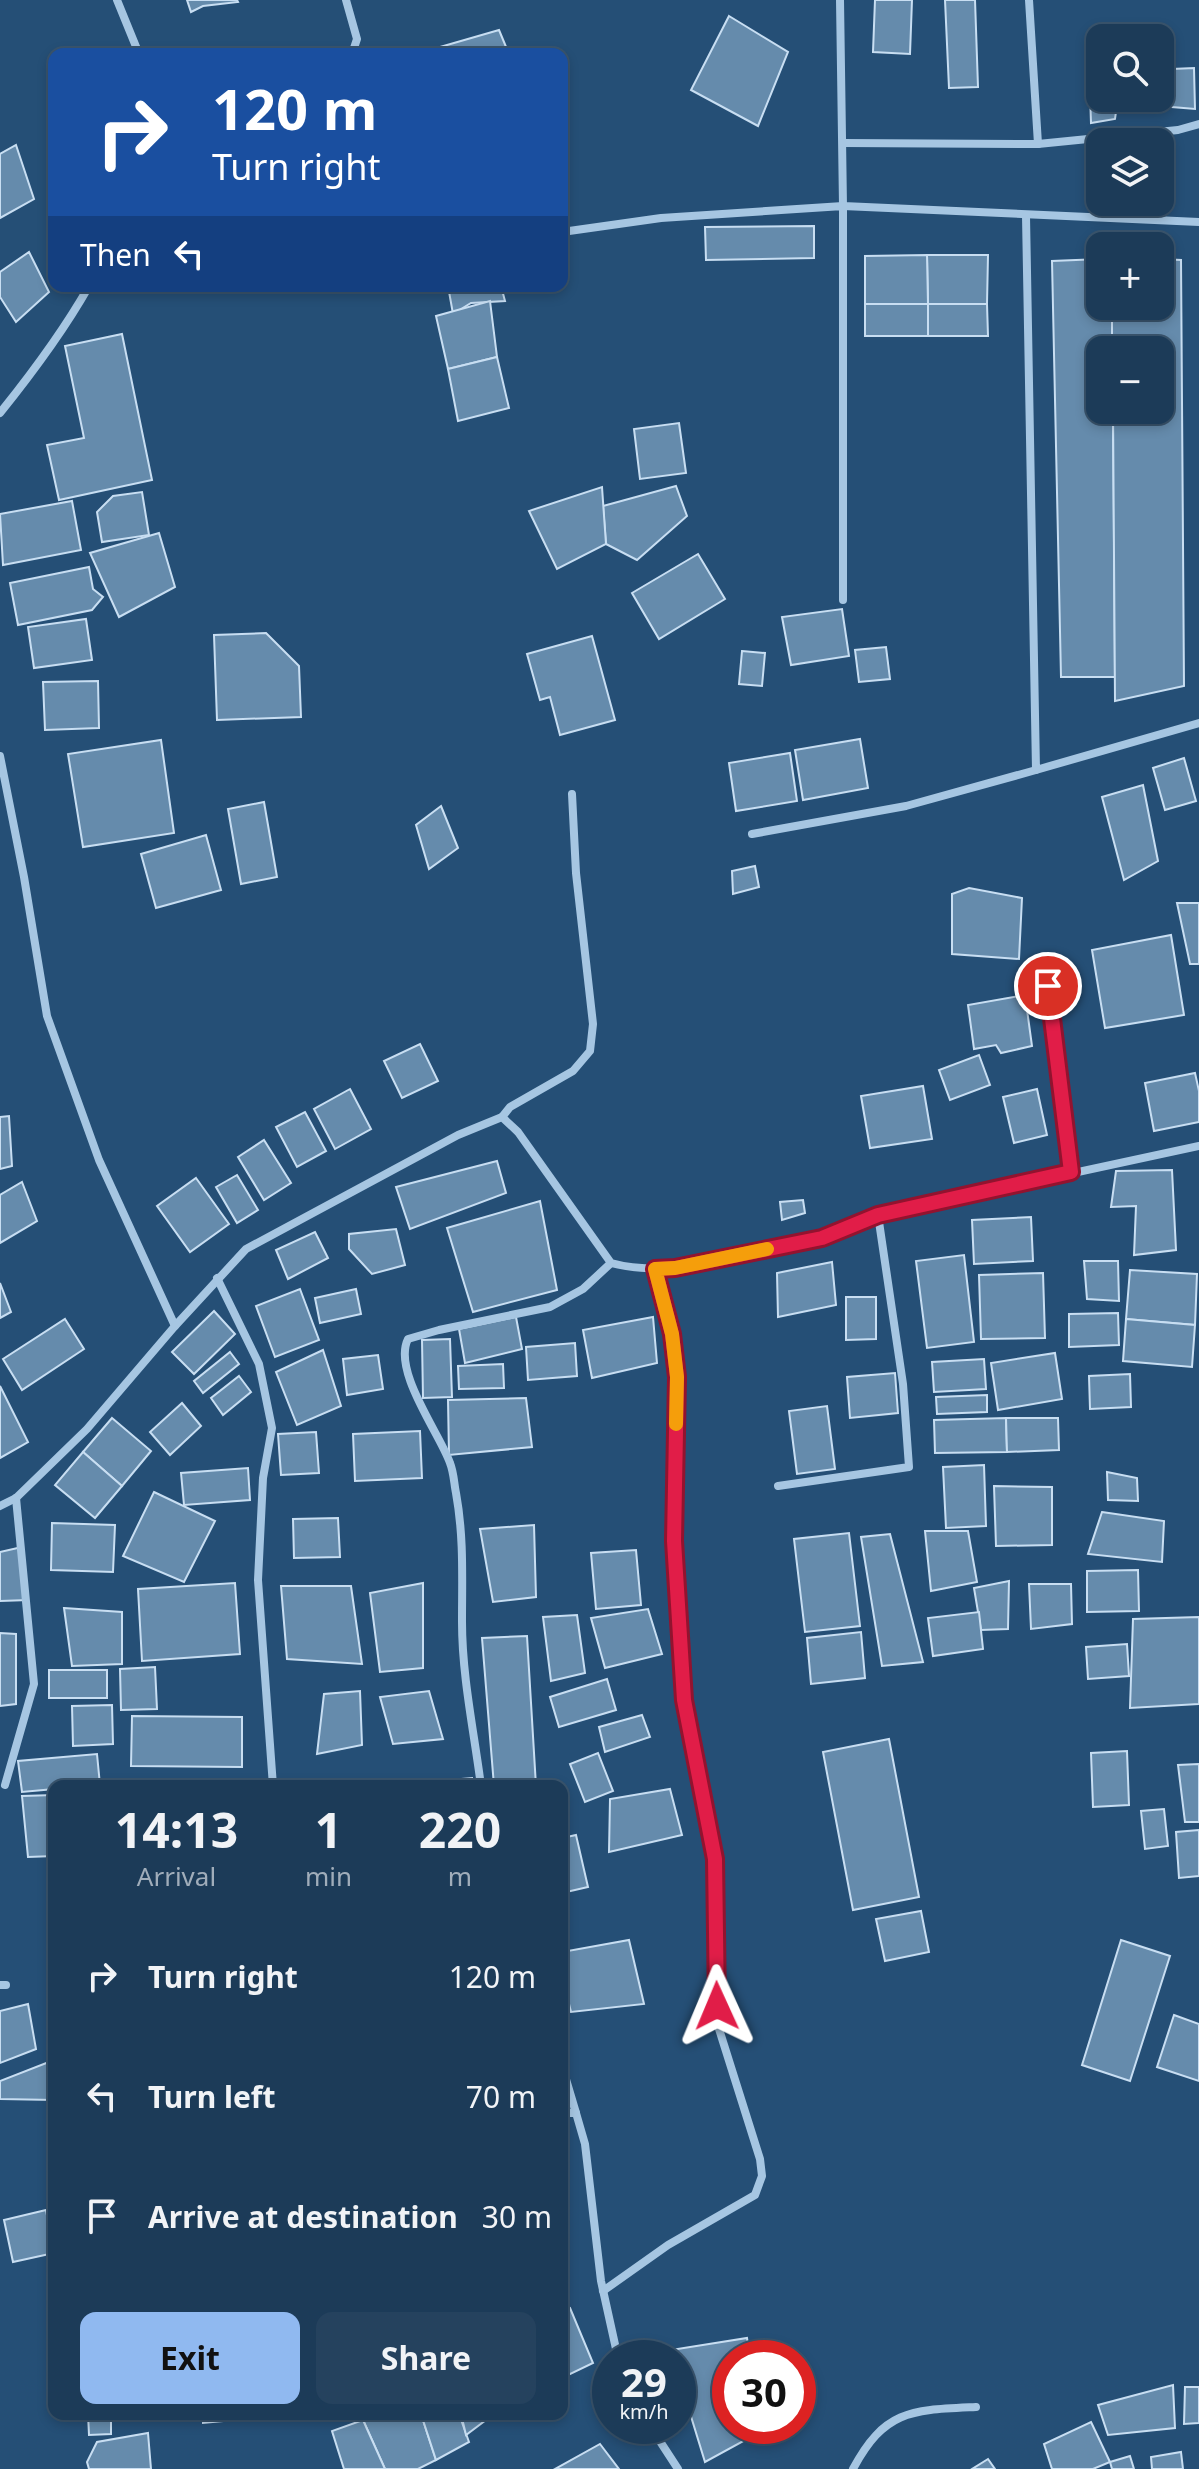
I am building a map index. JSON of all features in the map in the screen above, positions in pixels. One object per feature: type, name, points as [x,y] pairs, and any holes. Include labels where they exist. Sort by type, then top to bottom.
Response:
[{"type":"street","points":[[117,0],[137,48]]},
{"type":"street","points":[[346,0],[357,39],[354,48]]},
{"type":"street","points":[[840,0],[843,600]]},
{"type":"street","points":[[1029,0],[1038,144]]},
{"type":"street","points":[[843,143],[1038,144],[1178,130],[1199,124]]},
{"type":"street","points":[[568,231],[661,218],[843,206],[1199,222]]},
{"type":"street","points":[[1026,216],[1036,770]]},
{"type":"street","points":[[0,413],[51,348],[85,292]]},
{"type":"street","points":[[752,834],[906,806],[1199,723]]},
{"type":"street","points":[[0,756],[47,1016],[99,1160],[175,1326]]},
{"type":"street","points":[[0,1506],[16,1498],[87,1429],[217,1278],[246,1249],[458,1135],[502,1117],[510,1107],[573,1071],[590,1051],[593,1024],[576,873],[572,794]]},
{"type":"street","points":[[1044,956],[1071,1172]]},
{"type":"street","points":[[502,1117],[518,1132],[611,1263],[626,1268],[675,1268],[822,1238],[878,1215],[1199,1146]]},
{"type":"street","points":[[778,1486],[909,1467],[903,1384],[878,1215]]},
{"type":"street","points":[[480,1780],[466,1677],[462,1622],[463,1545],[451,1466],[425,1419],[413,1389],[404,1347],[408,1339],[439,1330],[550,1307],[583,1289],[611,1263]]},
{"type":"street","points":[[603,2291],[668,2245],[755,2195],[762,2176],[760,2159],[719,2029],[715,1859],[684,1700],[674,1541],[677,1377],[672,1334],[655,1269]]},
{"type":"street","points":[[217,1278],[259,1364],[272,1428],[263,1478],[258,1580],[273,1780]]},
{"type":"street","points":[[5,1785],[34,1684],[16,1498]]},
{"type":"street","points":[[568,2086],[585,2144],[603,2291],[614,2340]]},
{"type":"street","points":[[568,2113],[576,2113]]},
{"type":"street","points":[[853,2469],[867,2443],[885,2425],[913,2412],[976,2407]]},
{"type":"street","points":[[662,2444],[678,2469]]},
{"type":"building","points":[[187,0],[238,2],[203,6],[191,12]]},
{"type":"building","points":[[875,0],[912,0],[910,54],[873,52]]},
{"type":"building","points":[[945,0],[975,0],[978,87],[949,88]]},
{"type":"building","points":[[729,16],[788,52],[758,126],[691,90]]},
{"type":"building","points":[[499,30],[506,48],[441,48]]},
{"type":"building","points":[[1194,68],[1195,109],[1174,107],[1174,69]]},
{"type":"building","points":[[1091,112],[1116,112],[1115,119],[1091,123]]},
{"type":"building","points":[[16,145],[34,199],[0,218],[0,154]]},
{"type":"building","points":[[814,226],[814,258],[706,260],[705,227]]},
{"type":"building","points":[[29,252],[49,292],[16,322],[0,297],[0,272]]},
{"type":"building","points":[[927,255],[988,255],[987,304],[928,304]]},
{"type":"building","points":[[927,255],[928,304],[865,304],[865,256]]},
{"type":"building","points":[[1086,260],[1086,320],[1112,320],[1112,336],[1086,336],[1086,424],[1113,424],[1115,677],[1061,677],[1052,261]]},
{"type":"building","points":[[1174,260],[1181,260],[1184,686],[1115,701],[1113,424],[1174,424],[1174,336],[1112,336],[1112,320],[1174,320]]},
{"type":"building","points":[[449,292],[503,292],[505,301],[471,303],[453,314]]},
{"type":"building","points":[[490,301],[497,357],[448,369],[436,316]]},
{"type":"building","points":[[865,304],[928,304],[928,336],[865,336]]},
{"type":"building","points":[[928,304],[987,304],[988,336],[928,336]]},
{"type":"building","points":[[122,334],[152,480],[59,500],[47,445],[84,438],[65,346]]},
{"type":"building","points":[[497,357],[509,408],[458,421],[448,369]]},
{"type":"building","points":[[679,423],[686,473],[640,479],[634,429]]},
{"type":"building","points":[[676,486],[687,516],[637,560],[606,544],[603,506]]},
{"type":"building","points":[[602,487],[606,544],[557,569],[529,511]]},
{"type":"building","points":[[142,492],[149,535],[102,542],[97,512],[113,496]]},
{"type":"building","points":[[72,501],[81,550],[3,565],[0,514]]},
{"type":"building","points":[[159,533],[175,587],[119,617],[90,553]]},
{"type":"building","points":[[698,554],[725,599],[659,639],[632,593]]},
{"type":"building","points":[[89,567],[93,589],[103,597],[92,610],[18,625],[10,583]]},
{"type":"building","points":[[842,609],[849,656],[791,665],[782,617]]},
{"type":"building","points":[[86,619],[92,660],[34,668],[28,627]]},
{"type":"building","points":[[266,633],[299,666],[301,717],[217,720],[214,635]]},
{"type":"building","points":[[592,636],[615,720],[560,735],[550,697],[540,700],[527,654]]},
{"type":"building","points":[[886,647],[890,679],[859,682],[855,650]]},
{"type":"building","points":[[742,651],[765,653],[762,686],[739,684]]},
{"type":"building","points":[[98,681],[99,728],[45,730],[43,682]]},
{"type":"building","points":[[860,739],[868,788],[803,800],[795,750]]},
{"type":"building","points":[[161,740],[174,833],[83,847],[68,754]]},
{"type":"building","points":[[790,753],[797,801],[736,811],[729,763]]},
{"type":"building","points":[[1184,758],[1196,801],[1165,810],[1153,768]]},
{"type":"building","points":[[1143,785],[1158,861],[1124,880],[1102,797]]},
{"type":"building","points":[[264,802],[277,877],[241,884],[228,809]]},
{"type":"building","points":[[441,806],[458,848],[429,869],[416,825]]},
{"type":"building","points":[[206,835],[221,890],[156,908],[141,854]]},
{"type":"building","points":[[755,866],[759,887],[733,894],[732,871]]},
{"type":"building","points":[[969,888],[1022,898],[1019,959],[952,954],[952,894]]},
{"type":"building","points":[[1177,903],[1199,903],[1199,964],[1190,964]]},
{"type":"building","points":[[1171,935],[1184,1015],[1105,1028],[1092,950]]},
{"type":"building","points":[[1025,995],[1032,1046],[1001,1053],[996,1045],[974,1049],[968,1005]]},
{"type":"building","points":[[420,1044],[438,1081],[402,1098],[384,1061]]},
{"type":"building","points":[[979,1055],[990,1085],[950,1100],[939,1070]]},
{"type":"building","points":[[1195,1073],[1199,1091],[1199,1122],[1154,1131],[1145,1083]]},
{"type":"building","points":[[923,1086],[932,1139],[870,1148],[861,1096]]},
{"type":"building","points":[[350,1089],[371,1129],[335,1149],[314,1109]]},
{"type":"building","points":[[1037,1089],[1047,1135],[1014,1143],[1003,1097]]},
{"type":"building","points":[[305,1112],[326,1151],[297,1167],[276,1127]]},
{"type":"building","points":[[9,1116],[12,1166],[0,1169],[0,1117]]},
{"type":"building","points":[[264,1140],[291,1183],[264,1200],[238,1157]]},
{"type":"building","points":[[497,1161],[506,1193],[410,1229],[396,1187]]},
{"type":"building","points":[[1172,1170],[1176,1250],[1134,1255],[1136,1206],[1111,1207],[1116,1171]]},
{"type":"building","points":[[237,1175],[258,1210],[237,1223],[216,1187]]},
{"type":"building","points":[[196,1178],[229,1224],[190,1252],[157,1206]]},
{"type":"building","points":[[22,1182],[37,1221],[0,1243],[0,1195]]},
{"type":"building","points":[[803,1200],[805,1213],[782,1220],[780,1202]]},
{"type":"building","points":[[540,1201],[557,1290],[473,1312],[447,1228]]},
{"type":"building","points":[[1031,1217],[1033,1261],[974,1264],[972,1220]]},
{"type":"building","points":[[396,1229],[405,1265],[372,1274],[349,1249],[349,1234]]},
{"type":"building","points":[[315,1232],[328,1258],[288,1279],[276,1250]]},
{"type":"building","points":[[964,1255],[974,1342],[927,1348],[916,1261]]},
{"type":"building","points":[[1084,1261],[1118,1261],[1119,1301],[1087,1299]]},
{"type":"building","points":[[832,1262],[836,1305],[778,1317],[777,1273]]},
{"type":"building","points":[[1130,1270],[1197,1274],[1195,1325],[1126,1319]]},
{"type":"building","points":[[1043,1273],[1045,1338],[981,1339],[979,1275]]},
{"type":"building","points":[[0,1283],[11,1312],[0,1318]]},
{"type":"building","points":[[300,1289],[319,1340],[275,1357],[256,1306]]},
{"type":"building","points":[[356,1289],[361,1314],[320,1323],[315,1298]]},
{"type":"building","points":[[846,1297],[876,1297],[876,1339],[846,1340]]},
{"type":"building","points":[[214,1311],[235,1334],[194,1374],[172,1352]]},
{"type":"building","points":[[1118,1313],[1119,1345],[1069,1347],[1069,1314]]},
{"type":"building","points":[[516,1317],[522,1349],[465,1363],[459,1329]]},
{"type":"building","points":[[653,1317],[657,1363],[592,1378],[583,1330]]},
{"type":"building","points":[[65,1319],[84,1349],[22,1390],[3,1359]]},
{"type":"building","points":[[1126,1319],[1195,1325],[1192,1367],[1123,1361]]},
{"type":"building","points":[[450,1339],[452,1397],[423,1398],[422,1340]]},
{"type":"building","points":[[575,1343],[577,1376],[528,1380],[526,1347]]},
{"type":"building","points":[[323,1350],[341,1406],[297,1425],[276,1372]]},
{"type":"building","points":[[230,1352],[239,1364],[203,1393],[194,1381]]},
{"type":"building","points":[[1055,1353],[1062,1399],[998,1410],[991,1363]]},
{"type":"building","points":[[378,1355],[383,1389],[347,1395],[343,1359]]},
{"type":"building","points":[[984,1359],[986,1389],[934,1392],[932,1362]]},
{"type":"building","points":[[503,1364],[504,1388],[459,1389],[458,1366]]},
{"type":"building","points":[[895,1373],[898,1413],[850,1418],[847,1377]]},
{"type":"building","points":[[1130,1374],[1131,1407],[1090,1409],[1089,1376]]},
{"type":"building","points":[[239,1376],[251,1392],[223,1415],[211,1398]]},
{"type":"building","points":[[0,1386],[28,1442],[0,1458]]},
{"type":"building","points":[[987,1395],[987,1412],[937,1414],[936,1397]]},
{"type":"building","points":[[526,1398],[532,1447],[449,1455],[448,1400]]},
{"type":"building","points":[[182,1403],[201,1426],[170,1455],[150,1432]]},
{"type":"building","points":[[827,1406],[835,1469],[797,1474],[789,1411]]},
{"type":"building","points":[[112,1418],[151,1451],[122,1486],[83,1452]]},
{"type":"building","points":[[1006,1418],[1007,1452],[935,1453],[934,1420]]},
{"type":"building","points":[[1006,1418],[1058,1418],[1059,1450],[1007,1452]]},
{"type":"building","points":[[420,1431],[422,1478],[355,1481],[353,1434]]},
{"type":"building","points":[[316,1432],[319,1473],[281,1475],[278,1434]]},
{"type":"building","points":[[83,1452],[122,1486],[95,1518],[55,1485]]},
{"type":"building","points":[[984,1465],[986,1526],[946,1528],[943,1467]]},
{"type":"building","points":[[248,1468],[250,1500],[184,1505],[181,1473]]},
{"type":"building","points":[[1107,1472],[1137,1478],[1138,1501],[1108,1500]]},
{"type":"building","points":[[994,1486],[1052,1487],[1052,1545],[996,1546]]},
{"type":"building","points":[[154,1492],[215,1521],[184,1582],[123,1556]]},
{"type":"building","points":[[1102,1512],[1164,1521],[1162,1562],[1088,1554]]},
{"type":"building","points":[[338,1518],[340,1557],[294,1558],[293,1519]]},
{"type":"building","points":[[52,1523],[115,1525],[113,1572],[51,1570]]},
{"type":"building","points":[[534,1525],[536,1597],[493,1602],[480,1529]]},
{"type":"building","points":[[925,1531],[968,1531],[977,1582],[931,1591]]},
{"type":"building","points":[[849,1533],[860,1626],[805,1632],[794,1539]]},
{"type":"building","points":[[890,1534],[923,1662],[882,1666],[861,1537]]},
{"type":"building","points":[[22,1547],[28,1600],[0,1601],[0,1552]]},
{"type":"building","points":[[636,1550],[641,1605],[596,1609],[591,1553]]},
{"type":"building","points":[[1138,1570],[1139,1611],[1087,1612],[1087,1571]]},
{"type":"building","points":[[1009,1581],[1008,1629],[981,1630],[974,1588]]},
{"type":"building","points":[[235,1583],[240,1654],[142,1661],[138,1589]]},
{"type":"building","points":[[423,1583],[423,1668],[380,1672],[370,1593]]},
{"type":"building","points":[[1029,1584],[1071,1584],[1072,1624],[1031,1629]]},
{"type":"building","points":[[281,1586],[351,1586],[362,1664],[287,1659]]},
{"type":"building","points":[[64,1608],[122,1612],[122,1664],[72,1666]]},
{"type":"building","points":[[648,1609],[662,1654],[605,1668],[591,1618]]},
{"type":"building","points":[[979,1612],[983,1649],[933,1656],[928,1618]]},
{"type":"building","points":[[577,1615],[585,1673],[551,1681],[543,1617]]},
{"type":"building","points":[[1199,1617],[1199,1704],[1130,1708],[1133,1619]]},
{"type":"building","points":[[861,1632],[865,1678],[811,1684],[807,1638]]},
{"type":"building","points":[[0,1633],[16,1634],[16,1704],[0,1706]]},
{"type":"building","points":[[527,1636],[536,1780],[494,1780],[482,1638]]},
{"type":"building","points":[[1127,1644],[1129,1676],[1088,1679],[1086,1647]]},
{"type":"building","points":[[155,1667],[157,1709],[121,1710],[120,1669]]},
{"type":"building","points":[[49,1670],[107,1670],[107,1698],[49,1698]]},
{"type":"building","points":[[607,1679],[616,1710],[559,1727],[550,1697]]},
{"type":"building","points":[[360,1691],[362,1745],[317,1754],[324,1694]]},
{"type":"building","points":[[429,1691],[443,1739],[393,1744],[380,1697]]},
{"type":"building","points":[[112,1705],[113,1744],[73,1746],[72,1706]]},
{"type":"building","points":[[642,1715],[650,1737],[605,1752],[599,1727]]},
{"type":"building","points":[[132,1716],[242,1717],[242,1767],[131,1766]]},
{"type":"building","points":[[889,1739],[919,1897],[853,1910],[823,1752]]},
{"type":"building","points":[[1127,1751],[1129,1805],[1093,1807],[1091,1753]]},
{"type":"building","points":[[598,1753],[613,1791],[585,1802],[570,1764]]},
{"type":"building","points":[[97,1754],[100,1780],[48,1780],[48,1790],[22,1792],[18,1761]]},
{"type":"building","points":[[1199,1764],[1199,1822],[1185,1822],[1178,1765]]},
{"type":"building","points":[[670,1789],[682,1835],[609,1852],[610,1799]]},
{"type":"building","points":[[48,1795],[48,1856],[28,1857],[22,1796]]},
{"type":"building","points":[[1164,1809],[1168,1846],[1145,1849],[1141,1811]]},
{"type":"building","points":[[1199,1830],[1199,1876],[1179,1878],[1176,1832]]},
{"type":"building","points":[[576,1835],[588,1887],[568,1892],[568,1837]]},
{"type":"building","points":[[921,1911],[929,1952],[885,1961],[876,1919]]},
{"type":"building","points":[[629,1940],[644,2004],[571,2012],[568,2000],[568,1951]]},
{"type":"building","points":[[1121,1940],[1170,1956],[1130,2081],[1082,2065]]},
{"type":"building","points":[[28,2004],[36,2049],[0,2063],[0,2011]]},
{"type":"building","points":[[1174,2015],[1199,2024],[1199,2081],[1157,2067]]},
{"type":"building","points":[[48,2062],[48,2100],[0,2099],[0,2081]]},
{"type":"building","points":[[46,2210],[48,2254],[13,2262],[4,2220]]},
{"type":"building","points":[[570,2308],[592,2363],[568,2375],[568,2309]]},
{"type":"building","points":[[712,2344],[712,2444],[738,2444],[705,2462],[696,2433],[696,2346]]},
{"type":"building","points":[[1173,2385],[1175,2428],[1108,2435],[1098,2405]]},
{"type":"building","points":[[1185,2387],[1199,2387],[1199,2423],[1184,2424]]},
{"type":"building","points":[[88,2420],[111,2420],[111,2434],[89,2435]]},
{"type":"building","points":[[203,2420],[236,2420],[203,2423]]},
{"type":"building","points":[[363,2420],[423,2420],[436,2460],[418,2469],[385,2469]]},
{"type":"building","points":[[363,2420],[385,2469],[344,2469],[332,2431]]},
{"type":"building","points":[[423,2420],[461,2420],[469,2442],[436,2460]]},
{"type":"building","points":[[462,2420],[486,2420],[466,2435]]},
{"type":"building","points":[[1091,2422],[1110,2462],[1093,2469],[1052,2469],[1044,2444]]},
{"type":"building","points":[[148,2433],[151,2469],[89,2469],[87,2462],[97,2442]]},
{"type":"building","points":[[600,2444],[619,2469],[555,2469]]},
{"type":"building","points":[[1181,2452],[1183,2469],[1152,2469],[1151,2457]]},
{"type":"building","points":[[1130,2456],[1134,2469],[1112,2469],[1110,2462]]},
{"type":"building","points":[[988,2459],[995,2469],[972,2469]]},
{"type":"slow traffic","points":[[676,1424],[677,1377],[672,1334],[655,1269],[675,1268],[767,1249]]},
{"type":"route","points":[[717,2006],[715,1859],[684,1700],[674,1541],[677,1377],[672,1334],[655,1269],[675,1268],[822,1238],[878,1215],[1071,1172],[1048,986]]}]
